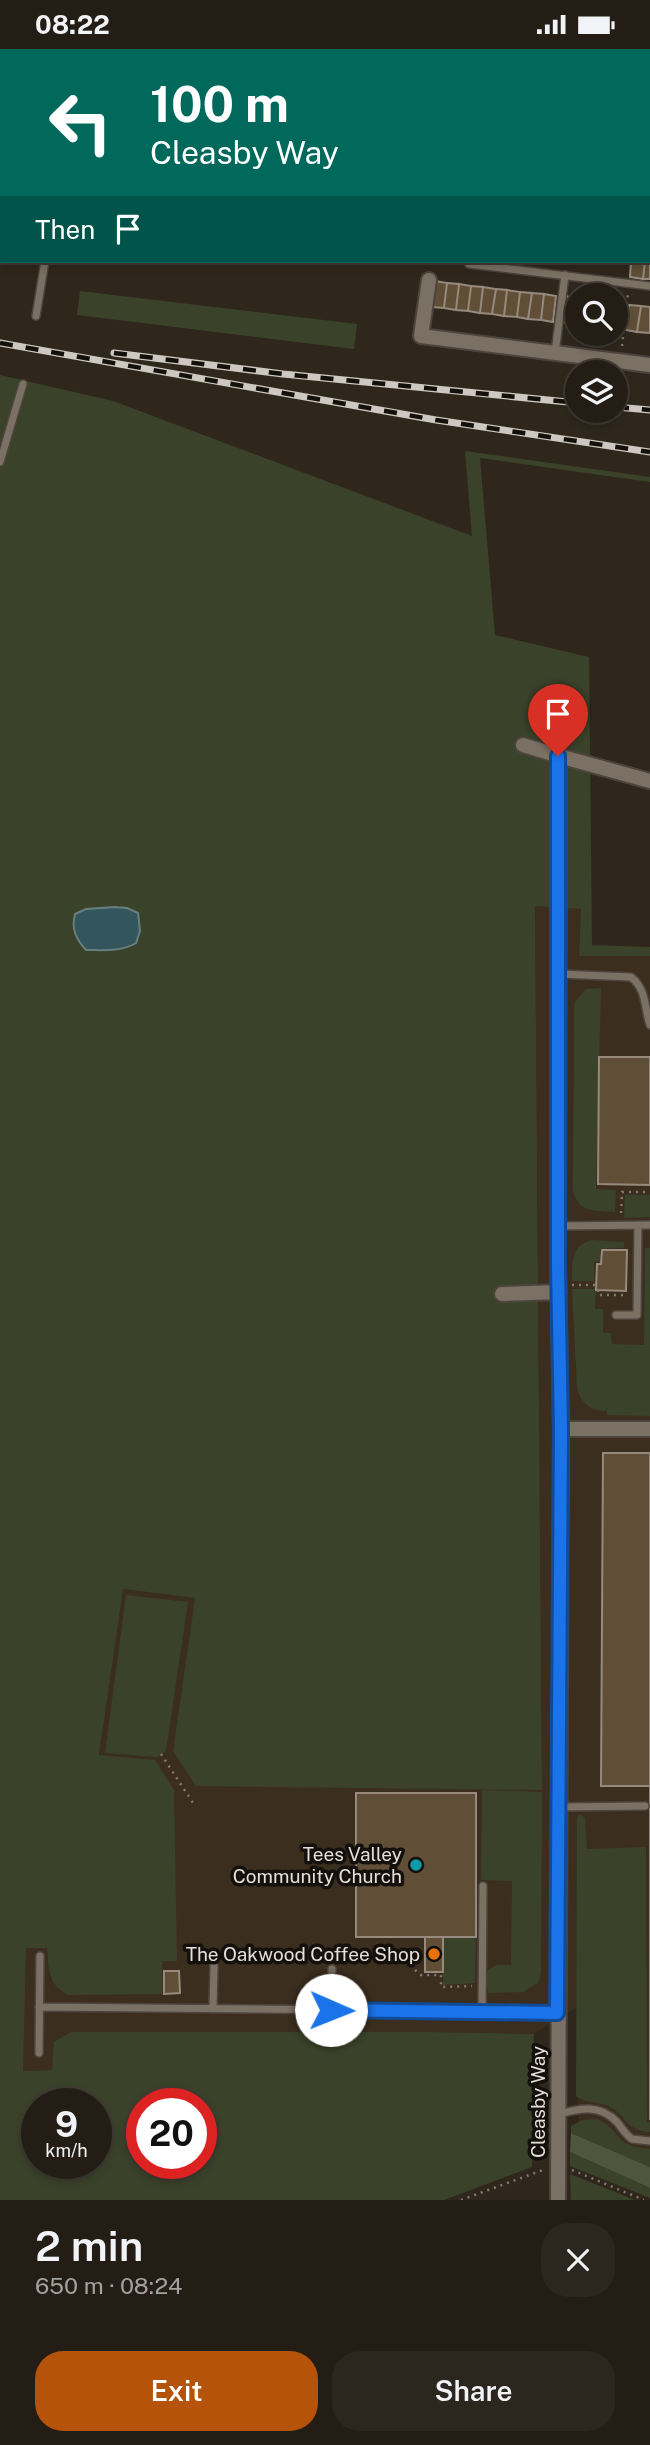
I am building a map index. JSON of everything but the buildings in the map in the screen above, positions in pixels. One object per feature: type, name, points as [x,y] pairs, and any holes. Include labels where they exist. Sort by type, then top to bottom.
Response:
[{"type":"street","points":[[429,280],[421,336],[613,360]]},
{"type":"street","points":[[628,362],[650,365]]},
{"type":"street","points":[[523,745],[650,781]]},
{"type":"street","name":"Cleasby Way","points":[[558,756],[559,1226],[564,1288],[557,2013],[558,2200]]},
{"type":"street","points":[[502,1294],[564,1288]]},
{"type":"street","points":[[561,1429],[650,1429]]},
{"type":"lane","points":[[36,316],[45,263]]},
{"type":"lane","points":[[469,263],[650,286]]},
{"type":"lane","points":[[555,353],[565,275]]},
{"type":"lane","points":[[0,463],[23,384]]},
{"type":"lane","points":[[558,974],[631,977],[638,983],[644,995],[650,1025]]},
{"type":"lane","points":[[616,1315],[637,1315],[638,1225]]},
{"type":"lane","points":[[559,1226],[650,1225]]},
{"type":"lane","points":[[559,1807],[645,1806]]},
{"type":"lane","points":[[482,2012],[483,1886]]},
{"type":"lane","points":[[38,2053],[40,1956]]},
{"type":"lane","points":[[213,2009],[214,1966]]},
{"type":"lane","points":[[331,2010],[332,1969]]},
{"type":"lane","points":[[39,2007],[557,2013]]},
{"type":"lane","points":[[558,2114],[592,2108],[615,2119],[632,2139],[650,2141]]},
{"type":"path","points":[[621,360],[630,283]]},
{"type":"path","points":[[621,1225],[622,1192],[650,1192]]},
{"type":"path","points":[[564,1288],[596,1285]]},
{"type":"path","points":[[598,1290],[598,1295],[630,1295]]},
{"type":"path","points":[[161,1754],[195,1806]]},
{"type":"path","points":[[415,1970],[421,1975],[441,1975],[441,1987],[482,1986]]},
{"type":"path","points":[[461,2200],[544,2169]]},
{"type":"path","points":[[572,2170],[644,2200]]},
{"type":"shaded area","points":[[535,905],[581,909],[579,955],[650,956],[650,2167],[579,2136],[577,2007],[534,2034],[71,2032],[52,2070],[22,2071],[26,1948],[47,1948],[50,1978],[68,1995],[99,1994],[99,1755],[122,1589],[195,1598],[173,1751],[542,1790]]},
{"type":"green space","points":[[80,291],[357,324],[354,349],[77,315]]},
{"type":"green space","points":[[0,375],[113,401],[472,536],[465,451],[650,477],[650,482],[480,458],[495,635],[589,657],[592,945],[650,947],[650,956],[579,956],[581,909],[535,906],[542,1790],[196,1786],[173,1751],[195,1598],[123,1589],[99,1755],[155,1760],[174,1790],[177,1961],[162,1961],[162,1994],[68,1995],[53,1981],[47,1948],[26,1948],[23,2071],[52,2070],[54,2042],[71,2032],[534,2034],[532,2167],[444,2200],[0,2200]]},
{"type":"green space","points":[[601,988],[596,1189],[616,1190],[615,1212],[594,1211],[583,1207],[575,1198],[573,1190],[574,1008],[575,1002],[586,989]]},
{"type":"green space","points":[[625,1195],[650,1195],[650,1217],[624,1218]]},
{"type":"green space","points":[[592,1240],[624,1242],[624,1248],[600,1249],[600,1262],[594,1262],[594,1281],[572,1281],[576,1250]]},
{"type":"green space","points":[[645,1248],[650,1248],[650,1416],[607,1415],[607,1411],[596,1410],[587,1405],[577,1388],[572,1289],[596,1289],[595,1309],[603,1309],[603,1333],[611,1333],[612,1344],[644,1345]]},
{"type":"green space","points":[[126,1595],[188,1602],[166,1751],[157,1757],[105,1753]]},
{"type":"green space","points":[[482,1790],[542,1792],[541,1973],[538,1983],[523,1992],[488,1993],[488,1970],[496,1965],[511,1965],[512,1881],[481,1880]]},
{"type":"green space","points":[[580,1814],[585,1818],[587,1849],[646,1847],[647,2122],[650,2122],[650,2132],[630,2125],[608,2106],[576,2096],[577,1817]]},
{"type":"green space","points":[[443,1937],[476,1937],[475,1983],[443,1985]]},
{"type":"green space","points":[[597,2119],[629,2145],[650,2149],[650,2167],[571,2133],[571,2126],[582,2120]]},
{"type":"green space","points":[[571,2133],[650,2167],[650,2188],[570,2152]]},
{"type":"green space","points":[[570,2152],[650,2188],[650,2198],[570,2166]]},
{"type":"green space","points":[[570,2174],[635,2200],[571,2200]]},
{"type":"water","points":[[115,907],[138,913],[140,931],[136,943],[118,949],[86,950],[75,933],[75,914],[86,909]]},
{"type":"railway","points":[[0,343],[436,420],[650,452]]},
{"type":"railway","points":[[114,353],[283,374],[565,402]]},
{"type":"railway","points":[[628,408],[650,410]]},
{"type":"place","name":"Tees Valley Community Church","points":[[416,1865]]},
{"type":"place","name":"The Oakwood Coffee Shop","points":[[434,1954]]},
{"type":"route","points":[[331,2010],[557,2013],[561,1429],[558,1267],[558,756]]}]
